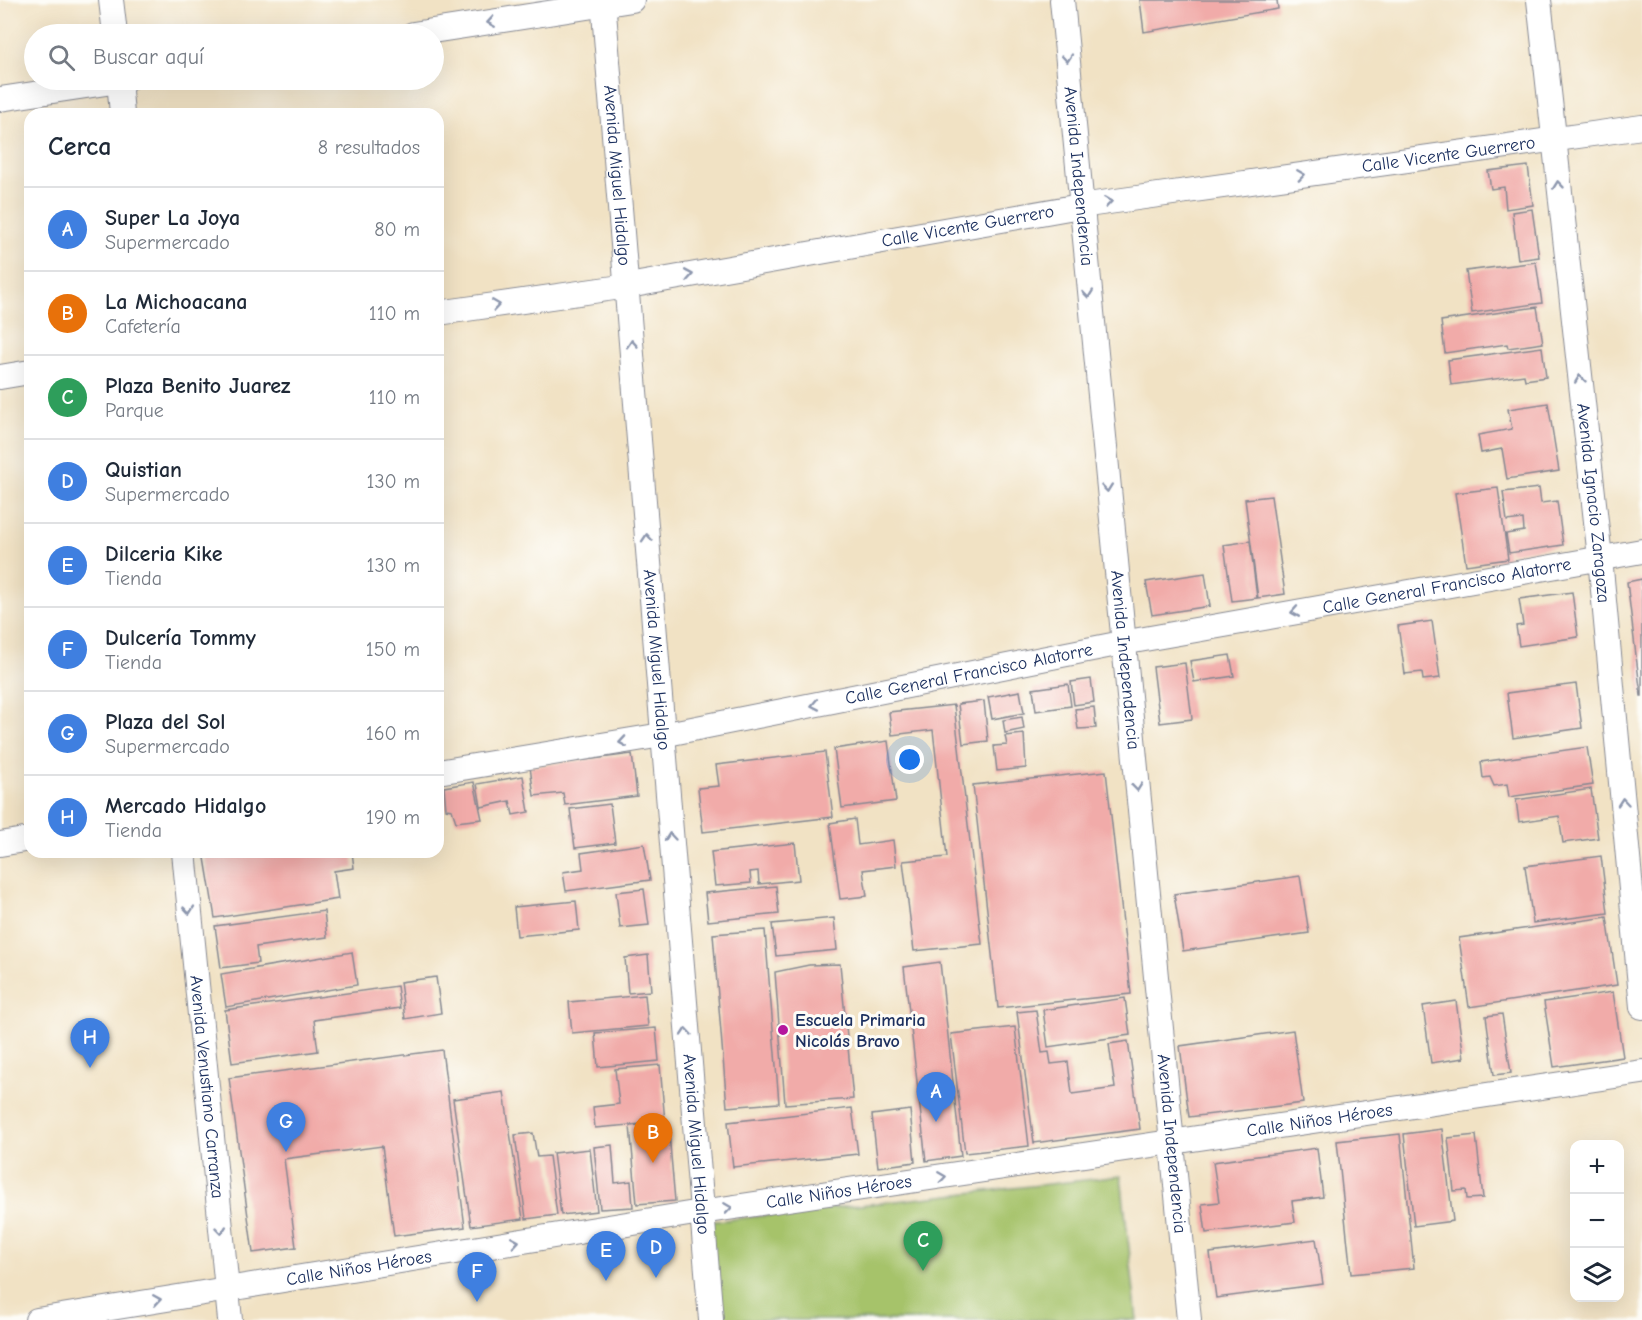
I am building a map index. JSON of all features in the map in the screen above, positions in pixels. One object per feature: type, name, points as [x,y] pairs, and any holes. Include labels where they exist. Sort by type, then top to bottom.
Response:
[{"type":"street","points":[[111,0],[114,24]]},
{"type":"street","points":[[444,29],[604,2],[632,0]]},
{"type":"street","name":"Avenida Independencia","points":[[1062,0],[1122,643],[1189,1320]]},
{"type":"street","name":"Avenida Ignacio Zaragoza","points":[[1539,0],[1600,558],[1642,1007]]},
{"type":"street","name":"Avenida Miguel Hidalgo","points":[[604,2],[700,1212],[711,1320]]},
{"type":"street","points":[[0,99],[58,90]]},
{"type":"street","points":[[122,90],[122,108]]},
{"type":"street","name":"Calle Vicente Guerrero","points":[[444,312],[628,286],[1080,206],[1642,127]]},
{"type":"street","points":[[0,377],[24,373]]},
{"type":"street","name":"Calle General Francisco Alatorre","points":[[444,771],[662,735],[1122,643],[1642,551]]},
{"type":"street","points":[[0,844],[24,840]]},
{"type":"street","name":"Avenida Venustiano Carranza","points":[[185,858],[230,1320]]},
{"type":"street","name":"Calle Niños Héroes","points":[[37,1320],[700,1212],[1642,1072]]},
{"type":"green space","points":[[1121,1176],[1137,1320],[719,1320],[708,1222]]},
{"type":"building","points":[[1140,0],[1277,0],[1278,9],[1144,32]]},
{"type":"building","points":[[1528,166],[1533,205],[1506,209],[1504,187],[1491,189],[1488,171]]},
{"type":"building","points":[[1532,209],[1539,257],[1518,260],[1512,212]]},
{"type":"building","points":[[1536,262],[1542,303],[1472,313],[1466,271]]},
{"type":"building","points":[[1537,307],[1543,343],[1508,348],[1507,344],[1445,353],[1441,321]]},
{"type":"building","points":[[1542,347],[1546,377],[1525,380],[1524,375],[1451,385],[1448,360]]},
{"type":"building","points":[[1548,403],[1559,471],[1507,479],[1502,449],[1481,453],[1478,435],[1512,429],[1508,409]]},
{"type":"building","points":[[1498,488],[1508,559],[1466,565],[1455,493]]},
{"type":"building","points":[[1539,488],[1541,503],[1557,501],[1563,545],[1509,553],[1506,534],[1524,531],[1523,519],[1507,521],[1503,492]]},
{"type":"building","points":[[1271,496],[1285,594],[1258,598],[1245,499]]},
{"type":"building","points":[[1250,541],[1257,598],[1232,601],[1224,545]]},
{"type":"building","points":[[1205,573],[1210,606],[1152,615],[1146,582]]},
{"type":"building","points":[[1642,579],[1642,696],[1641,696],[1627,582]]},
{"type":"building","points":[[1572,592],[1578,637],[1519,646],[1516,626],[1523,625],[1519,599]]},
{"type":"building","points":[[1432,621],[1440,678],[1423,680],[1422,672],[1405,674],[1398,626]]},
{"type":"building","points":[[1230,655],[1234,676],[1194,682],[1190,661]]},
{"type":"building","points":[[1185,663],[1192,719],[1160,723],[1153,667]]},
{"type":"building","points":[[1091,679],[1094,702],[1074,705],[1071,682]]},
{"type":"building","points":[[1068,684],[1071,706],[1036,711],[1033,689]]},
{"type":"building","points":[[1576,684],[1582,728],[1513,738],[1507,693]]},
{"type":"building","points":[[1020,691],[1024,713],[992,719],[988,697]]},
{"type":"building","points":[[984,701],[988,741],[963,744],[958,704]]},
{"type":"building","points":[[954,705],[982,944],[914,951],[903,861],[947,857],[933,730],[892,735],[889,712]]},
{"type":"building","points":[[1094,707],[1096,728],[1078,729],[1075,709]]},
{"type":"building","points":[[1022,717],[1024,729],[1005,733],[1003,720]]},
{"type":"building","points":[[1024,734],[1026,768],[997,771],[994,746],[1007,745],[1005,736]]},
{"type":"building","points":[[888,741],[896,801],[842,808],[834,749]]},
{"type":"building","points":[[1587,747],[1593,785],[1509,797],[1507,784],[1494,786],[1490,777],[1483,778],[1481,762]]},
{"type":"building","points":[[825,752],[833,817],[703,832],[698,788],[719,786],[716,765]]},
{"type":"building","points":[[632,754],[637,796],[565,805],[563,793],[534,796],[530,767]]},
{"type":"building","points":[[1106,771],[1131,994],[998,1008],[973,785]]},
{"type":"building","points":[[523,776],[529,812],[513,815],[510,801],[481,807],[477,784]]},
{"type":"building","points":[[474,782],[482,819],[456,822],[452,810],[446,809],[444,787]]},
{"type":"building","points":[[1591,789],[1598,838],[1563,843],[1559,816],[1519,822],[1516,800]]},
{"type":"building","points":[[610,804],[615,843],[575,848],[570,809]]},
{"type":"building","points":[[855,819],[858,845],[893,840],[896,866],[863,870],[867,896],[840,899],[830,823]]},
{"type":"building","points":[[795,843],[799,880],[759,884],[758,871],[750,872],[751,883],[715,886],[711,852]]},
{"type":"building","points":[[644,844],[650,880],[566,891],[563,872],[583,869],[581,853]]},
{"type":"building","points":[[1601,856],[1608,913],[1533,923],[1525,866]]},
{"type":"building","points":[[205,858],[353,858],[354,868],[334,871],[338,899],[215,918]]},
{"type":"building","points":[[1300,876],[1309,933],[1183,951],[1174,894]]},
{"type":"building","points":[[776,886],[779,914],[708,921],[705,893]]},
{"type":"building","points":[[644,889],[649,925],[620,928],[616,892]]},
{"type":"building","points":[[576,901],[579,930],[517,936],[514,907]]},
{"type":"building","points":[[324,911],[327,937],[256,947],[258,963],[221,968],[215,926]]},
{"type":"building","points":[[1607,917],[1617,985],[1469,1007],[1459,938]]},
{"type":"building","points":[[834,918],[837,950],[776,956],[772,924]]},
{"type":"building","points":[[765,930],[779,1103],[727,1107],[713,934]]},
{"type":"building","points":[[352,952],[357,985],[226,1007],[221,974]]},
{"type":"building","points":[[648,955],[651,991],[628,993],[625,958]]},
{"type":"building","points":[[940,962],[961,1156],[926,1161],[904,967]]},
{"type":"building","points":[[840,964],[853,1099],[785,1104],[775,972],[809,965]]},
{"type":"building","points":[[436,977],[441,1013],[405,1019],[400,982]]},
{"type":"building","points":[[397,986],[400,1008],[314,1020],[318,1051],[232,1063],[225,1010]]},
{"type":"building","points":[[1613,992],[1623,1057],[1554,1067],[1544,1002]]},
{"type":"building","points":[[645,995],[648,1026],[572,1033],[569,1002]]},
{"type":"building","points":[[1125,998],[1130,1035],[1048,1047],[1043,1010]]},
{"type":"building","points":[[1456,1001],[1464,1058],[1431,1063],[1423,1006]]},
{"type":"building","points":[[1036,1010],[1042,1053],[1049,1052],[1051,1064],[1068,1062],[1072,1094],[1115,1088],[1109,1044],[1128,1041],[1140,1129],[1034,1143],[1017,1012]]},
{"type":"building","points":[[1502,1014],[1511,1073],[1494,1075],[1486,1016]]},
{"type":"building","points":[[1015,1027],[1029,1146],[965,1153],[951,1034]]},
{"type":"building","points":[[656,1028],[659,1061],[598,1067],[595,1033]]},
{"type":"building","points":[[1293,1030],[1303,1103],[1189,1117],[1180,1046]]},
{"type":"building","points":[[442,1050],[465,1227],[394,1236],[382,1146],[284,1159],[296,1247],[253,1253],[229,1078]]},
{"type":"building","points":[[660,1065],[665,1122],[595,1128],[593,1107],[619,1104],[615,1069]]},
{"type":"building","points":[[504,1092],[523,1219],[471,1226],[453,1099]]},
{"type":"building","points":[[852,1108],[858,1154],[733,1167],[728,1122]]},
{"type":"building","points":[[910,1110],[915,1162],[878,1167],[872,1115]]},
{"type":"building","points":[[668,1122],[675,1201],[637,1204],[630,1126]]},
{"type":"building","points":[[1442,1129],[1453,1221],[1414,1226],[1404,1134]]},
{"type":"building","points":[[533,1133],[537,1157],[549,1156],[557,1215],[526,1219],[515,1135]]},
{"type":"building","points":[[1400,1134],[1414,1268],[1351,1274],[1337,1141]]},
{"type":"building","points":[[1476,1135],[1483,1198],[1467,1199],[1466,1190],[1454,1191],[1448,1138]]},
{"type":"building","points":[[612,1145],[615,1183],[631,1181],[633,1207],[600,1209],[594,1147]]},
{"type":"building","points":[[1317,1148],[1323,1197],[1292,1201],[1295,1222],[1206,1233],[1202,1204],[1219,1202],[1213,1162]]},
{"type":"building","points":[[590,1149],[597,1211],[561,1215],[553,1153]]},
{"type":"building","points":[[1316,1239],[1323,1284],[1216,1298],[1210,1253]]},
{"type":"place","name":"Escuela Primaria Nicolás Bravo","points":[[783,1030]]},
{"type":"place","name":"Mercado Hidalgo","points":[[90,1068]]},
{"type":"place","name":"Super La Joya","points":[[936,1122]]},
{"type":"place","name":"Plaza del Sol","points":[[286,1152]]},
{"type":"place","name":"La Michoacana","points":[[653,1163]]},
{"type":"place","name":"Plaza Benito Juarez","points":[[923,1271]]},
{"type":"place","name":"Quistian","points":[[656,1278]]},
{"type":"place","name":"Dilceria Kike","points":[[606,1281]]},
{"type":"place","name":"Dulcería Tommy","points":[[477,1302]]}]
